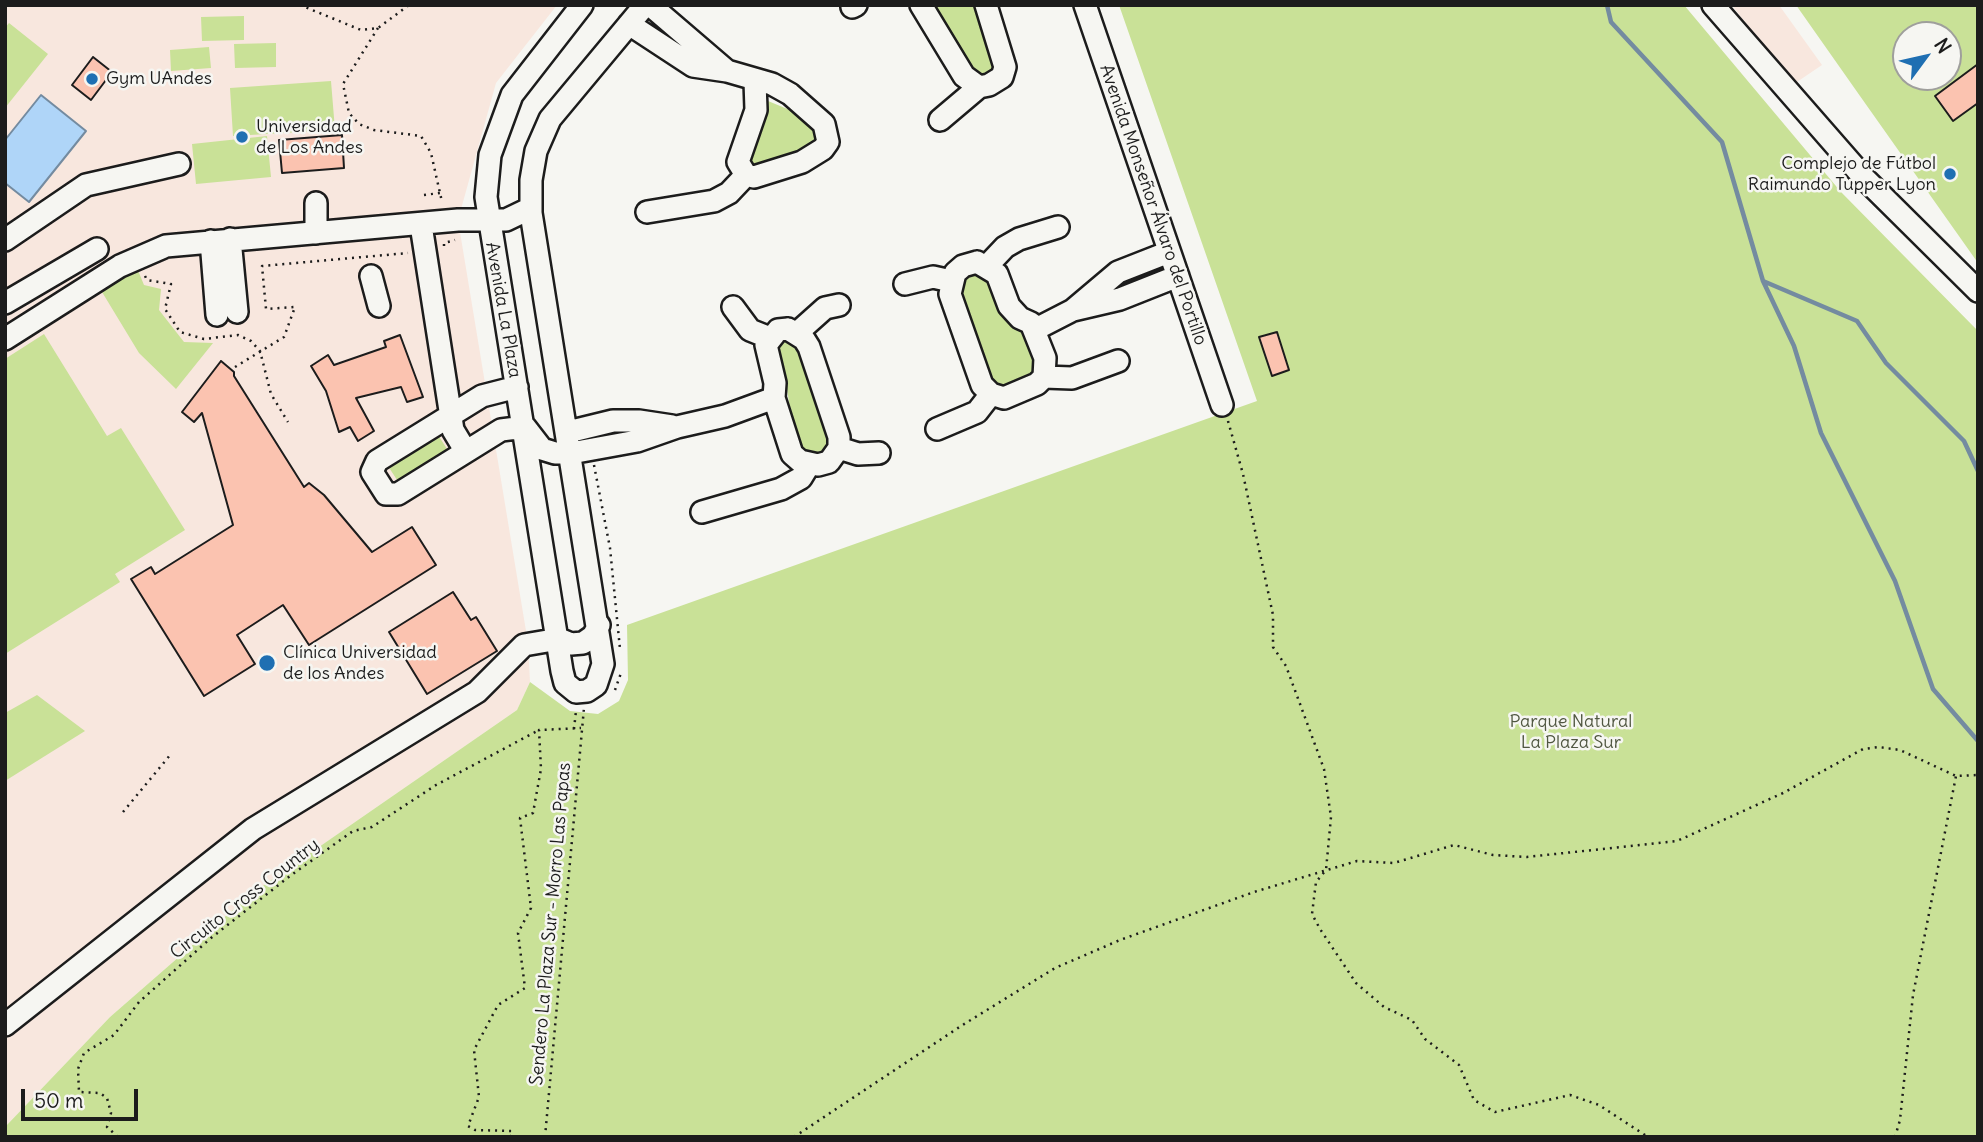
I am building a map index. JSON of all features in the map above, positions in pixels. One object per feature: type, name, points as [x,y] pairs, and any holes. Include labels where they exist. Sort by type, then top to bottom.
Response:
[{"type":"street","name":"Avenida La Plaza","points":[[582,5],[524,77],[502,115],[487,176],[487,218],[525,427],[565,682],[576,692],[587,691],[598,682],[603,670],[599,625],[531,208],[533,165],[550,119],[647,5]]},
{"type":"street","points":[[647,5],[727,71]]},
{"type":"street","points":[[921,5],[964,76],[979,86]]},
{"type":"street","points":[[940,120],[979,86],[989,85],[1002,77],[1005,67],[986,5]]},
{"type":"street","name":"Avenida Monseñor Álvaro del Portillo","points":[[1085,5],[1222,405]]},
{"type":"street","points":[[1713,5],[1865,178],[1978,291]]},
{"type":"street","points":[[629,24],[693,66],[727,71],[772,84],[790,93],[824,124],[828,142],[823,149],[802,162],[762,176],[746,175]]},
{"type":"street","points":[[746,175],[738,162],[755,110],[755,80]]},
{"type":"street","points":[[5,240],[86,185],[179,164]]},
{"type":"street","points":[[648,212],[714,201],[729,193],[746,175]]},
{"type":"street","points":[[316,203],[316,233]]},
{"type":"street","points":[[5,339],[136,258],[174,244],[487,218],[515,218],[531,208]]},
{"type":"street","points":[[421,225],[438,250],[450,415],[455,435],[464,450]]},
{"type":"street","points":[[987,266],[1005,247],[1019,239],[1058,227]]},
{"type":"street","points":[[221,240],[227,313]]},
{"type":"street","points":[[5,303],[97,249]]},
{"type":"street","points":[[1073,310],[1107,278],[1169,252]]},
{"type":"street","points":[[977,262],[987,266],[997,274],[1009,306],[1036,329],[1045,358],[1044,377],[1030,390],[1004,398],[991,394],[982,385],[950,294],[951,281],[962,266],[977,262]]},
{"type":"street","points":[[372,276],[379,306]]},
{"type":"street","points":[[1036,329],[1073,310],[1120,299],[1178,276]]},
{"type":"street","points":[[905,284],[933,277],[951,281]]},
{"type":"street","points":[[797,333],[825,309],[839,305]]},
{"type":"street","points":[[733,307],[750,330],[770,338]]},
{"type":"street","points":[[788,328],[797,333],[809,347],[839,437],[839,448],[829,462],[810,465],[792,454],[774,398],[774,373],[766,345],[778,330],[788,328]]},
{"type":"street","points":[[1044,377],[1072,378],[1118,361]]},
{"type":"street","points":[[517,387],[488,393],[377,461],[372,472],[386,494],[395,496],[464,450],[497,432],[525,427],[542,449],[555,453],[570,442],[637,441],[677,427],[725,416],[774,398]]},
{"type":"street","points":[[937,429],[977,412],[991,394]]},
{"type":"street","points":[[839,448],[858,454],[879,453]]},
{"type":"street","points":[[702,512],[781,489],[801,478],[810,465]]},
{"type":"street","points":[[5,1025],[253,829],[477,692],[524,645],[559,639],[571,644],[583,643],[593,636],[599,625]]},
{"type":"path","points":[[300,5],[361,30],[378,29]]},
{"type":"path","points":[[409,5],[378,29],[343,84],[349,113],[359,124],[374,130],[421,136],[431,153],[448,222]]},
{"type":"path","points":[[424,195],[440,193]]},
{"type":"path","points":[[235,367],[284,337],[295,307],[265,309],[262,266],[438,250],[464,237]]},
{"type":"path","points":[[136,258],[147,279],[171,284],[165,309],[180,332],[204,339],[238,335],[251,341],[260,351],[271,394],[288,422]]},
{"type":"path","points":[[1222,405],[1236,444],[1270,601],[1273,647],[1286,666],[1324,769],[1331,817],[1326,870],[1316,882],[1312,914],[1320,929],[1356,983],[1384,1007],[1412,1020],[1425,1039],[1459,1065],[1474,1100],[1495,1112],[1570,1095],[1599,1105],[1648,1137]]},
{"type":"path","points":[[574,729],[577,704]]},
{"type":"path","name":"Sendero La Plaza Sur - Morro Las Papas","points":[[545,1137],[584,713]]},
{"type":"path","points":[[511,1137],[512,1131],[475,1130],[468,1126],[479,1097],[474,1050],[498,1004],[525,988],[517,933],[531,908],[520,818],[533,813],[541,769],[539,730],[582,729]]},
{"type":"path","name":"Circuito Cross Country","points":[[118,1137],[107,1127],[111,1113],[107,1098],[100,1093],[79,1092],[78,1069],[84,1053],[114,1035],[123,1020],[211,938],[353,831],[372,827],[436,785],[539,730]]},
{"type":"path","points":[[794,1137],[961,1026],[1055,968],[1196,911],[1326,870],[1357,862],[1404,862],[1454,845],[1493,855],[1527,857],[1677,841],[1783,793],[1863,748],[1900,750],[1956,776],[1978,775]]},
{"type":"path","points":[[123,811],[171,754]]},
{"type":"path","points":[[1895,1137],[1900,1120],[1913,995],[1956,776]]},
{"type":"shaded area","name":"Clínica Universidad de los Andes","points":[[5,5],[557,5],[496,83],[458,220],[528,643],[530,682],[517,710],[251,894],[110,1017],[5,1127]]},
{"type":"shaded area","points":[[1732,5],[1779,5],[1822,65],[1791,86]]},
{"type":"green space","points":[[931,5],[977,5],[997,74],[980,83]]},
{"type":"green space","name":"Parque Natural La Plaza Sur","points":[[1119,5],[1684,5],[1841,192],[1978,331],[1978,1137],[5,1137],[5,1127],[110,1017],[251,894],[517,710],[530,682],[570,711],[598,714],[619,701],[628,680],[627,625],[1257,401]]},
{"type":"green space","points":[[1796,5],[1978,5],[1978,263]]},
{"type":"green space","points":[[244,16],[244,40],[202,41],[201,17]]},
{"type":"green space","points":[[9,23],[48,54],[5,108],[5,28]]},
{"type":"green space","points":[[276,43],[276,67],[235,68],[234,44]]},
{"type":"green space","points":[[209,47],[211,68],[171,71],[170,50]]},
{"type":"green space","points":[[331,81],[335,130],[233,136],[230,88]]},
{"type":"green space","points":[[768,101],[807,117],[817,130],[813,146],[751,167],[745,159],[762,129]]},
{"type":"green space","points":[[267,136],[271,177],[196,184],[192,144]]},
{"type":"green space","points":[[137,268],[144,285],[161,289],[159,310],[184,342],[213,343],[176,389],[139,353],[102,292]]},
{"type":"green space","points":[[976,270],[991,278],[1005,316],[1018,329],[1030,335],[1037,355],[1034,377],[996,390],[979,375],[956,301],[960,279]]},
{"type":"green space","points":[[44,334],[107,436],[121,428],[185,530],[115,574],[120,582],[5,654],[5,359]]},
{"type":"green space","points":[[785,337],[802,349],[834,443],[823,457],[807,457],[794,437],[785,375],[772,344]]},
{"type":"green space","points":[[438,435],[449,452],[399,483],[388,466]]},
{"type":"green space","points":[[37,695],[85,731],[5,781],[5,713]]},
{"type":"water","points":[[41,95],[86,131],[29,202],[5,183],[5,140]]},
{"type":"building","name":"Gym UAndes","points":[[93,57],[112,72],[91,100],[72,85]]},
{"type":"building","points":[[1978,64],[1978,103],[1953,121],[1935,96],[1942,91],[1962,91],[1962,76]]},
{"type":"building","points":[[342,135],[344,168],[282,173],[279,140]]},
{"type":"building","points":[[1277,332],[1289,370],[1272,376],[1259,337]]},
{"type":"building","points":[[400,335],[423,397],[407,402],[401,387],[356,398],[374,431],[358,441],[350,427],[339,432],[326,391],[311,366],[328,355],[334,365],[386,347],[384,341]]},
{"type":"building","points":[[221,361],[234,372],[304,487],[309,483],[324,495],[372,552],[412,527],[436,565],[309,645],[283,605],[237,635],[255,664],[204,696],[131,579],[151,567],[155,574],[233,525],[202,413],[194,422],[182,412]]},
{"type":"building","points":[[453,592],[471,620],[476,617],[497,651],[427,694],[389,632]]},
{"type":"waterway","points":[[1607,5],[1611,22],[1722,142],[1763,281],[1794,346],[1821,433],[1895,581],[1933,689],[1978,741]]},
{"type":"waterway","points":[[1763,281],[1857,321],[1886,363],[1964,441],[1978,471]]},
{"type":"place","name":"Gym UAndes","points":[[92,79]]},
{"type":"place","name":"Universidad de Los Andes","points":[[242,137]]},
{"type":"place","name":"Complejo de Fútbol Raimundo Tupper Lyon","points":[[1950,174]]},
{"type":"place","name":"Clínica Universidad de los Andes","points":[[267,663]]}]
